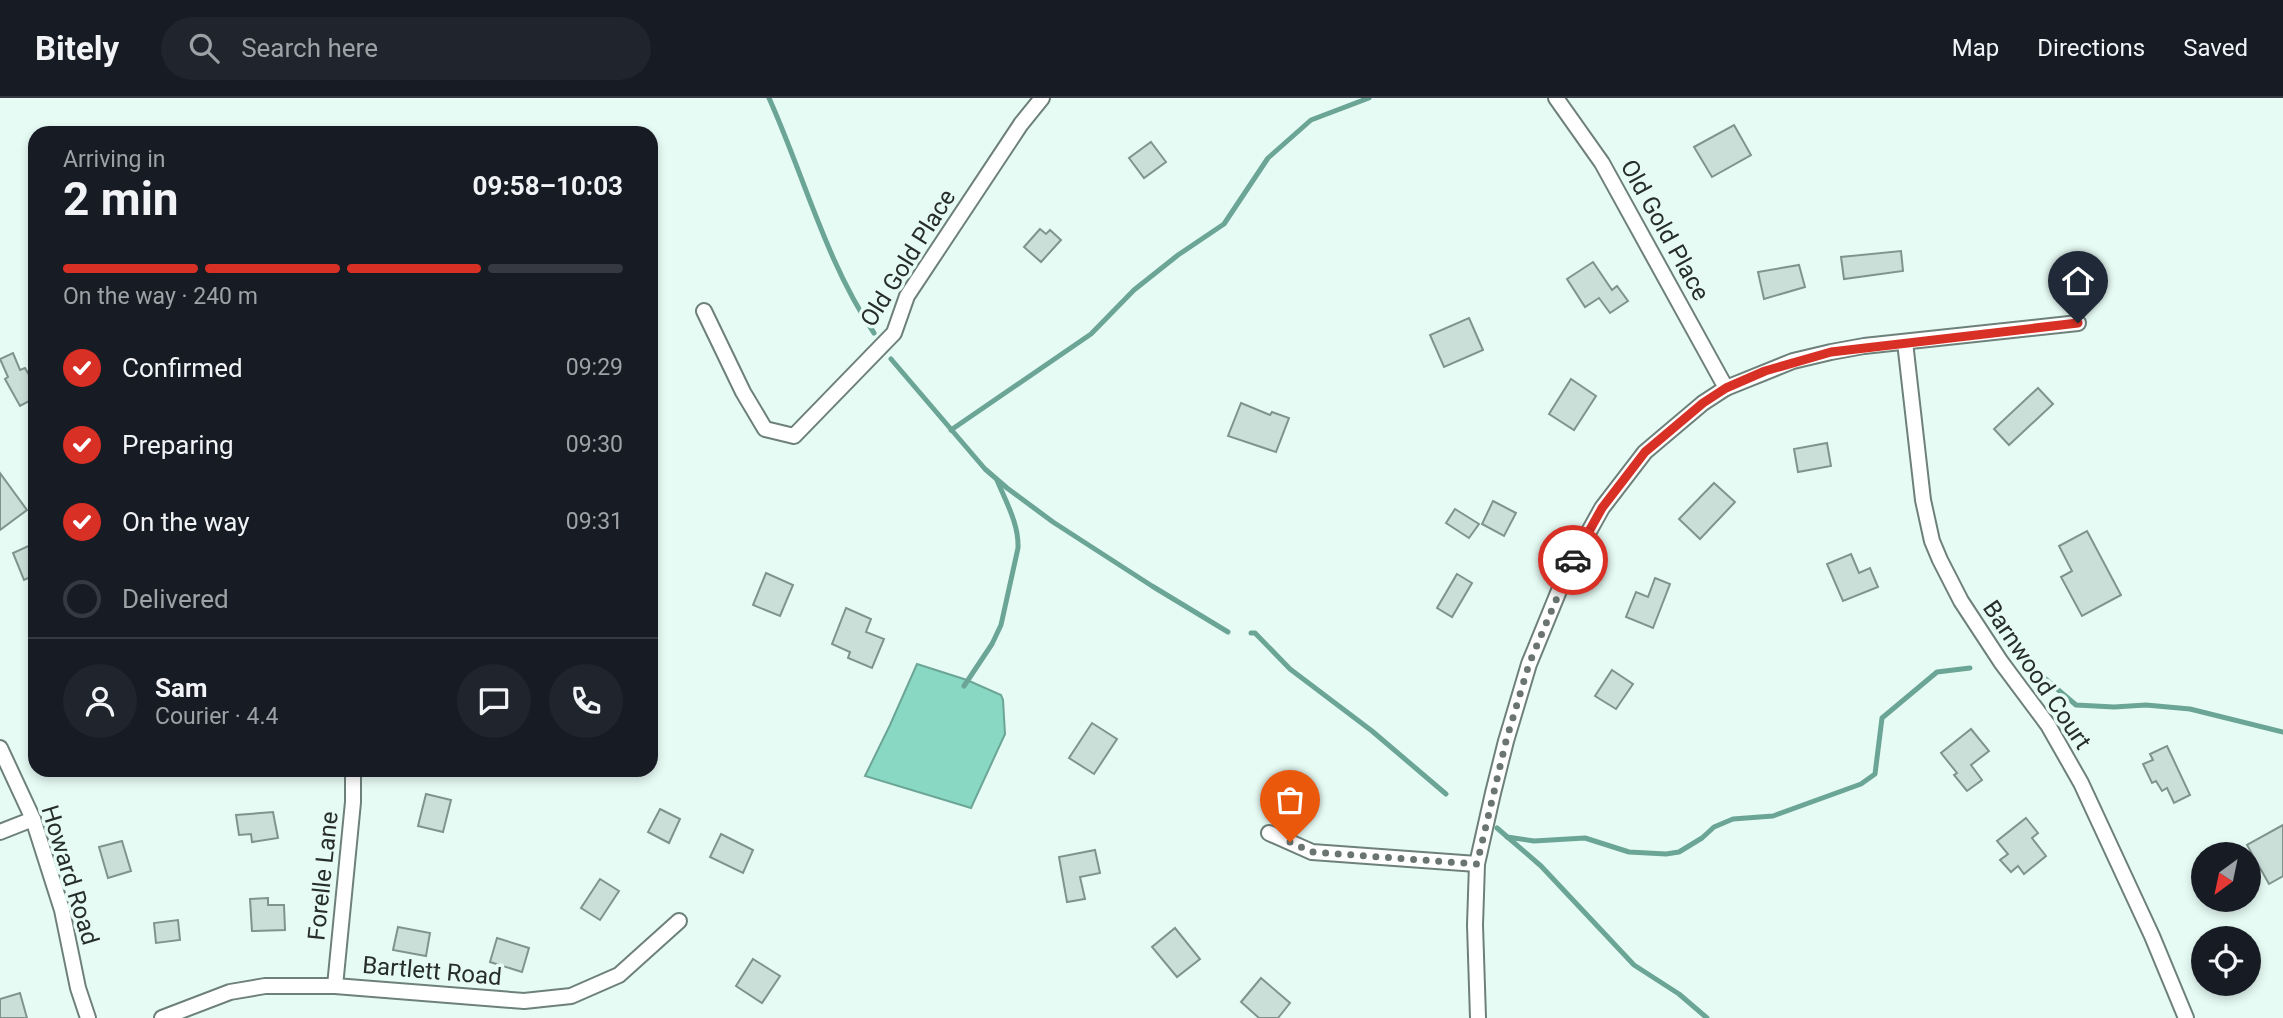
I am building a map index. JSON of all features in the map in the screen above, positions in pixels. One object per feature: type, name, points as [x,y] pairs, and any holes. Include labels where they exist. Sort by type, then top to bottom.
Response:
[{"type":"street","name":"Old Gold Place","points":[[704,312],[743,392],[765,429],[794,436],[894,333],[907,296],[1021,124],[1042,98]]},
{"type":"street","name":"Old Gold Place","points":[[1556,98],[1602,163],[1726,388]]},
{"type":"street","points":[[1478,1018],[1475,925],[1477,864],[1506,741],[1529,664],[1567,571],[1602,508],[1645,452],[1703,403],[1726,388],[1765,371],[1812,356],[1905,342],[2078,323]]},
{"type":"street","name":"Barnwood Court","points":[[1905,342],[1925,512],[1932,541],[1961,601],[2000,662],[2048,725],[2081,783],[2152,936],[2186,1018]]},
{"type":"street","name":"Howard Road","points":[[0,748],[33,819],[62,910],[78,988],[88,1018]]},
{"type":"street","name":"Forelle Lane","points":[[335,986],[354,777]]},
{"type":"street","points":[[0,832],[33,819]]},
{"type":"street","points":[[1269,833],[1312,852],[1477,864]]},
{"type":"street","name":"Bartlett Road","points":[[162,1018],[230,992],[265,986],[335,986],[524,1001],[571,996],[619,975],[679,921]]},
{"type":"shaded area","points":[[917,664],[967,680],[1001,695],[1003,700],[1005,734],[971,808],[865,776]]},
{"type":"building","points":[[1734,125],[1751,155],[1712,177],[1694,147]]},
{"type":"building","points":[[1151,142],[1166,162],[1144,178],[1129,158]]},
{"type":"building","points":[[1040,229],[1046,234],[1050,230],[1061,240],[1041,262],[1024,247]]},
{"type":"building","points":[[1901,251],[1903,271],[1844,279],[1841,257]]},
{"type":"building","points":[[1593,262],[1612,290],[1617,286],[1628,301],[1610,313],[1599,298],[1585,307],[1567,279]]},
{"type":"building","points":[[1799,265],[1805,287],[1764,299],[1758,272]]},
{"type":"building","points":[[1469,318],[1483,350],[1444,367],[1430,335]]},
{"type":"building","points":[[13,353],[20,370],[25,368],[28,373],[28,402],[20,406],[5,379],[8,377],[0,359]]},
{"type":"building","points":[[1571,379],[1596,396],[1574,430],[1549,414]]},
{"type":"building","points":[[2038,388],[2053,404],[2009,445],[1994,429]]},
{"type":"building","points":[[1241,403],[1270,415],[1272,412],[1289,418],[1276,452],[1228,436]]},
{"type":"building","points":[[1827,443],[1831,466],[1798,472],[1794,449]]},
{"type":"building","points":[[0,473],[27,510],[0,530]]},
{"type":"building","points":[[1714,483],[1735,502],[1700,539],[1679,519]]},
{"type":"building","points":[[1493,501],[1516,513],[1504,536],[1482,524]]},
{"type":"building","points":[[1455,509],[1479,524],[1469,538],[1446,523]]},
{"type":"building","points":[[2087,531],[2121,595],[2082,616],[2061,577],[2072,571],[2059,546]]},
{"type":"building","points":[[28,546],[28,578],[24,580],[13,553]]},
{"type":"building","points":[[1851,554],[1859,573],[1870,568],[1878,587],[1843,601],[1827,564]]},
{"type":"building","points":[[766,573],[793,585],[780,616],[753,605]]},
{"type":"building","points":[[1457,574],[1472,583],[1452,617],[1437,608]]},
{"type":"building","points":[[1655,578],[1670,584],[1653,628],[1626,617],[1636,592],[1648,597]]},
{"type":"building","points":[[846,608],[871,619],[866,632],[884,639],[872,668],[848,658],[850,652],[832,644]]},
{"type":"building","points":[[1612,670],[1633,684],[1616,709],[1595,696]]},
{"type":"building","points":[[1092,723],[1117,739],[1094,774],[1069,758]]},
{"type":"building","points":[[1971,729],[1989,751],[1971,765],[1982,780],[1967,791],[1941,753]]},
{"type":"building","points":[[2167,746],[2190,795],[2174,803],[2167,788],[2162,791],[2156,781],[2152,783],[2143,764],[2153,760],[2150,754]]},
{"type":"building","points":[[426,794],[451,800],[443,832],[418,826]]},
{"type":"building","points":[[660,809],[680,819],[669,843],[648,832]]},
{"type":"building","points":[[273,812],[278,838],[252,842],[251,834],[239,835],[236,815]]},
{"type":"building","points":[[2026,818],[2038,833],[2032,838],[2046,856],[2024,874],[2018,866],[2011,872],[2000,860],[2008,854],[1997,841]]},
{"type":"building","points":[[2283,825],[2283,876],[2269,884],[2261,870],[2261,842],[2252,842]]},
{"type":"building","points":[[721,834],[753,850],[743,873],[710,857]]},
{"type":"building","points":[[122,841],[131,871],[108,878],[99,847]]},
{"type":"building","points":[[1095,850],[1100,873],[1080,877],[1085,899],[1067,902],[1059,857]]},
{"type":"building","points":[[600,879],[619,891],[600,920],[581,908]]},
{"type":"building","points":[[268,898],[268,905],[284,905],[285,930],[252,931],[250,899]]},
{"type":"building","points":[[178,920],[180,940],[156,943],[154,923]]},
{"type":"building","points":[[398,927],[430,933],[426,956],[393,950]]},
{"type":"building","points":[[1175,928],[1200,959],[1177,977],[1152,947]]},
{"type":"building","points":[[497,938],[529,948],[522,972],[490,962]]},
{"type":"building","points":[[753,959],[780,976],[762,1003],[736,986]]},
{"type":"building","points":[[1261,978],[1290,1003],[1278,1018],[1259,1018],[1241,1002]]},
{"type":"building","points":[[20,993],[27,1018],[0,1018],[0,999]]},
{"type":"waterway","points":[[769,98],[829,248],[857,306],[874,333]]},
{"type":"waterway","points":[[951,430],[1091,334],[1134,290],[1178,255],[1224,224],[1268,158],[1311,120],[1369,98]]},
{"type":"waterway","points":[[891,359],[985,469],[1007,488],[1053,522],[1228,632]]},
{"type":"waterway","points":[[964,686],[992,644],[1001,625],[1018,548],[1014,522],[997,480]]},
{"type":"waterway","points":[[1251,633],[1255,633],[1290,669],[1372,731],[1446,794]]},
{"type":"waterway","points":[[1507,837],[1534,841],[1585,838],[1629,852],[1679,852],[1714,827],[1733,819],[1773,816],[1861,784],[1875,774],[1882,718],[1937,672],[1970,668]]},
{"type":"waterway","points":[[2036,671],[2076,705],[2146,705],[2190,709],[2283,732]]},
{"type":"waterway","points":[[1497,828],[1541,866],[1634,965],[1679,994],[1707,1018]]},
{"type":"way so far","points":[[1290,842],[1312,852],[1477,864],[1506,741],[1529,664],[1573,560]]},
{"type":"route","points":[[1573,560],[1602,508],[1645,452],[1703,403],[1726,388],[1793,361],[1831,352],[1864,346],[2078,323]]}]
